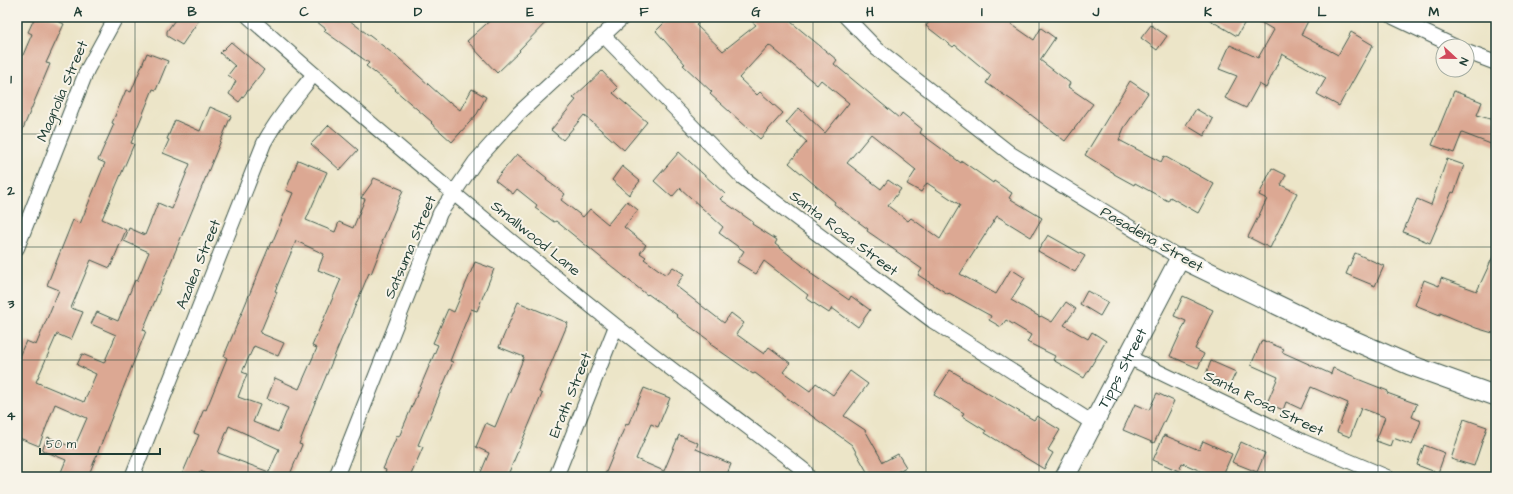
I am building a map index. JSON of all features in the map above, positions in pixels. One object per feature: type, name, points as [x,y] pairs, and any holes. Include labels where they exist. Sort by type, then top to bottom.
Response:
[{"type":"street","name":"Magnolia Street","points":[[17,248],[87,70],[116,17]]},
{"type":"street","name":"Smallwood Lane","points":[[249,17],[454,192],[616,326],[805,470],[808,477]]},
{"type":"street","name":"Satsuma Street","points":[[336,477],[440,213],[475,162],[519,114],[623,17]]},
{"type":"street","name":"Pasadena Street","points":[[846,17],[877,49],[1012,154],[1180,258],[1325,328],[1410,365],[1496,396]]},
{"type":"street","points":[[1393,17],[1437,38]]},
{"type":"street","name":"Santa Rosa Street","points":[[603,36],[742,176],[933,321],[1093,423]]},
{"type":"street","points":[[1475,55],[1496,63]]},
{"type":"street","name":"Azalea Street","points":[[132,477],[264,143],[284,110],[314,74]]},
{"type":"street","name":"Tipps Street","points":[[1065,477],[1180,258]]},
{"type":"street","name":"Erath Street","points":[[556,477],[616,326]]},
{"type":"street","name":"Santa Rosa Street","points":[[1128,357],[1302,441],[1387,477]]},
{"type":"building","points":[[35,17],[50,17],[64,24],[46,63],[50,64],[17,143],[17,69],[32,34],[28,32]]},
{"type":"building","points":[[177,17],[201,17],[182,45],[167,36],[167,31]]},
{"type":"building","points":[[311,17],[345,17],[400,59],[449,103],[450,102],[460,110],[472,89],[486,97],[477,114],[452,142],[431,123],[432,122],[395,90],[396,89],[366,66],[369,63],[324,31],[326,29]]},
{"type":"building","points":[[494,17],[551,17],[519,50],[520,51],[497,73],[467,41]]},
{"type":"building","points":[[670,17],[705,17],[696,25],[723,51],[756,25],[747,17],[785,17],[837,60],[834,64],[899,118],[902,113],[922,129],[920,133],[961,163],[962,161],[993,183],[994,181],[1012,193],[1009,198],[1042,218],[1031,237],[997,216],[960,274],[996,294],[1011,269],[1025,278],[1011,300],[1040,317],[1041,316],[1052,322],[1066,302],[1076,309],[1064,325],[1088,339],[1092,332],[1106,341],[1084,378],[1053,360],[1055,356],[1027,342],[1031,335],[1006,320],[1001,327],[989,320],[991,316],[949,293],[948,294],[918,275],[922,269],[867,231],[868,229],[834,204],[835,202],[789,163],[807,142],[786,123],[799,108],[825,133],[849,103],[821,80],[817,85],[769,45],[739,78],[757,95],[760,92],[783,113],[760,139],[710,94],[712,92],[683,65],[685,64],[656,31]],"holes":[[[871,134],[916,170],[907,184],[921,192],[927,183],[960,205],[940,239],[911,218],[908,221],[888,206],[901,189],[888,180],[881,189],[847,163]]]},
{"type":"building","points":[[933,17],[1006,17],[1012,22],[1011,24],[1034,40],[1041,28],[1055,38],[1040,60],[1070,83],[1068,87],[1093,104],[1065,141],[1013,101],[986,83],[991,75],[955,45],[953,47],[926,26]]},
{"type":"building","points":[[1205,17],[1248,17],[1237,36]]},
{"type":"building","points":[[1252,17],[1300,17],[1308,21],[1301,35],[1338,55],[1351,32],[1373,45],[1339,106],[1317,94],[1326,78],[1282,54],[1266,88],[1259,84],[1246,108],[1225,98],[1237,76],[1219,69],[1230,45],[1258,58],[1274,30]]},
{"type":"building","points":[[1151,25],[1167,36],[1157,50],[1141,38]]},
{"type":"building","points":[[231,42],[264,70],[239,102],[229,94],[236,81],[228,75],[235,66],[220,53]]},
{"type":"building","points":[[147,53],[168,61],[156,90],[153,89],[131,143],[134,144],[102,219],[126,230],[110,268],[91,260],[71,308],[83,312],[71,340],[57,334],[36,382],[84,402],[96,374],[77,365],[82,354],[104,363],[116,335],[91,324],[97,312],[118,321],[135,280],[137,281],[149,252],[124,241],[129,228],[145,235],[158,203],[172,209],[190,164],[163,153],[175,120],[200,131],[210,107],[231,116],[143,330],[146,331],[88,477],[59,477],[66,460],[42,450],[48,437],[74,448],[87,418],[55,404],[39,446],[17,437],[17,361],[26,341],[36,345],[59,290],[47,285],[73,220],[80,224],[105,163],[98,160],[114,124],[112,123],[126,90],[131,92]]},
{"type":"building","points":[[602,71],[618,88],[613,93],[647,122],[624,150],[584,115],[563,140],[551,130],[576,100],[573,98]]},
{"type":"building","points":[[1130,81],[1148,93],[1124,128],[1119,140],[1161,162],[1164,156],[1214,184],[1198,213],[1170,197],[1168,201],[1135,183],[1134,185],[1085,155]]},
{"type":"building","points":[[1454,91],[1482,102],[1477,115],[1496,121],[1496,146],[1462,133],[1454,153],[1432,145]]},
{"type":"building","points":[[1196,109],[1213,119],[1204,136],[1186,125]]},
{"type":"building","points":[[329,125],[358,150],[340,170],[311,144]]},
{"type":"building","points":[[679,152],[725,194],[720,199],[753,222],[752,224],[777,240],[775,244],[811,272],[810,273],[849,300],[851,296],[870,310],[858,327],[832,308],[829,313],[806,298],[808,295],[764,261],[756,274],[737,262],[744,251],[719,233],[723,227],[680,188],[672,197],[654,181]]},
{"type":"building","points":[[517,154],[547,178],[546,180],[565,194],[561,200],[583,217],[590,209],[608,224],[627,201],[638,210],[624,227],[646,245],[640,253],[646,257],[644,259],[666,275],[673,267],[684,274],[676,286],[724,323],[731,313],[744,323],[736,334],[764,354],[769,347],[790,363],[783,372],[810,391],[816,383],[833,395],[850,371],[868,384],[844,416],[865,430],[883,462],[898,454],[906,467],[888,477],[870,477],[852,445],[755,373],[753,374],[710,344],[711,342],[676,316],[677,315],[648,294],[647,295],[556,221],[554,222],[535,208],[537,205],[517,189],[513,194],[495,180]]},
{"type":"building","points":[[1447,159],[1464,165],[1454,193],[1452,192],[1430,243],[1403,232],[1417,199],[1431,205]]},
{"type":"building","points":[[298,160],[327,172],[306,220],[335,232],[339,222],[353,228],[365,199],[361,198],[374,178],[403,190],[371,274],[369,273],[314,405],[299,444],[302,445],[289,477],[215,477],[200,471],[198,477],[181,477],[199,435],[194,433],[204,409],[206,410],[227,358],[224,356],[293,193],[286,190]],"holes":[[[296,241],[324,254],[318,270],[341,279],[312,346],[317,348],[299,389],[275,378],[267,399],[288,408],[278,432],[253,422],[260,405],[238,397],[247,374],[242,372],[254,346],[278,356],[284,343],[260,333],[277,292],[275,291]],[[229,426],[279,449],[269,472],[218,453]]]},
{"type":"building","points":[[622,166],[640,181],[629,195],[612,180]]},
{"type":"building","points":[[1272,168],[1286,175],[1281,185],[1297,193],[1270,248],[1248,237],[1267,199],[1259,195]]},
{"type":"building","points":[[1048,235],[1085,256],[1075,272],[1038,251]]},
{"type":"building","points":[[1496,250],[1496,334],[1415,305],[1424,280],[1439,286],[1441,278],[1477,291]]},
{"type":"building","points":[[1355,253],[1384,266],[1375,286],[1346,274]]},
{"type":"building","points":[[475,262],[494,269],[477,311],[471,309],[450,361],[453,362],[418,445],[423,447],[410,477],[384,477],[386,470],[383,469],[397,436],[399,437],[438,345],[433,343],[448,309],[454,312]]},
{"type":"building","points":[[1087,291],[1108,302],[1100,316],[1080,304]]},
{"type":"building","points":[[1183,296],[1213,310],[1195,349],[1204,354],[1198,368],[1170,356],[1186,321],[1174,316]]},
{"type":"building","points":[[518,302],[568,323],[539,392],[542,394],[507,477],[479,477],[489,453],[476,447],[486,423],[495,427],[524,357],[499,347]]},
{"type":"building","points":[[1262,340],[1284,349],[1282,352],[1331,374],[1333,368],[1388,391],[1387,393],[1417,404],[1412,417],[1421,421],[1412,445],[1393,438],[1390,446],[1376,441],[1385,417],[1361,408],[1350,437],[1337,432],[1348,403],[1311,387],[1301,409],[1286,402],[1283,410],[1267,403],[1278,377],[1251,365]]},
{"type":"building","points":[[1211,361],[1236,372],[1230,385],[1206,374]]},
{"type":"building","points":[[950,370],[962,377],[961,378],[1034,420],[1037,416],[1060,430],[1048,450],[1053,453],[1044,469],[985,433],[986,431],[962,416],[964,413],[934,395]]},
{"type":"building","points":[[644,388],[670,398],[658,427],[651,424],[636,459],[664,471],[679,435],[698,443],[696,449],[731,464],[726,477],[604,477],[626,424],[628,425]]},
{"type":"building","points":[[1157,393],[1174,401],[1154,443],[1123,430],[1135,404],[1149,410]]},
{"type":"building","points":[[1464,419],[1487,427],[1474,466],[1451,459]]},
{"type":"building","points":[[1164,435],[1199,450],[1203,441],[1232,454],[1222,477],[1215,477],[1182,463],[1179,471],[1153,460]]},
{"type":"building","points":[[1241,442],[1265,453],[1257,472],[1232,462]]},
{"type":"building","points":[[1424,445],[1445,453],[1438,473],[1417,465]]}]
